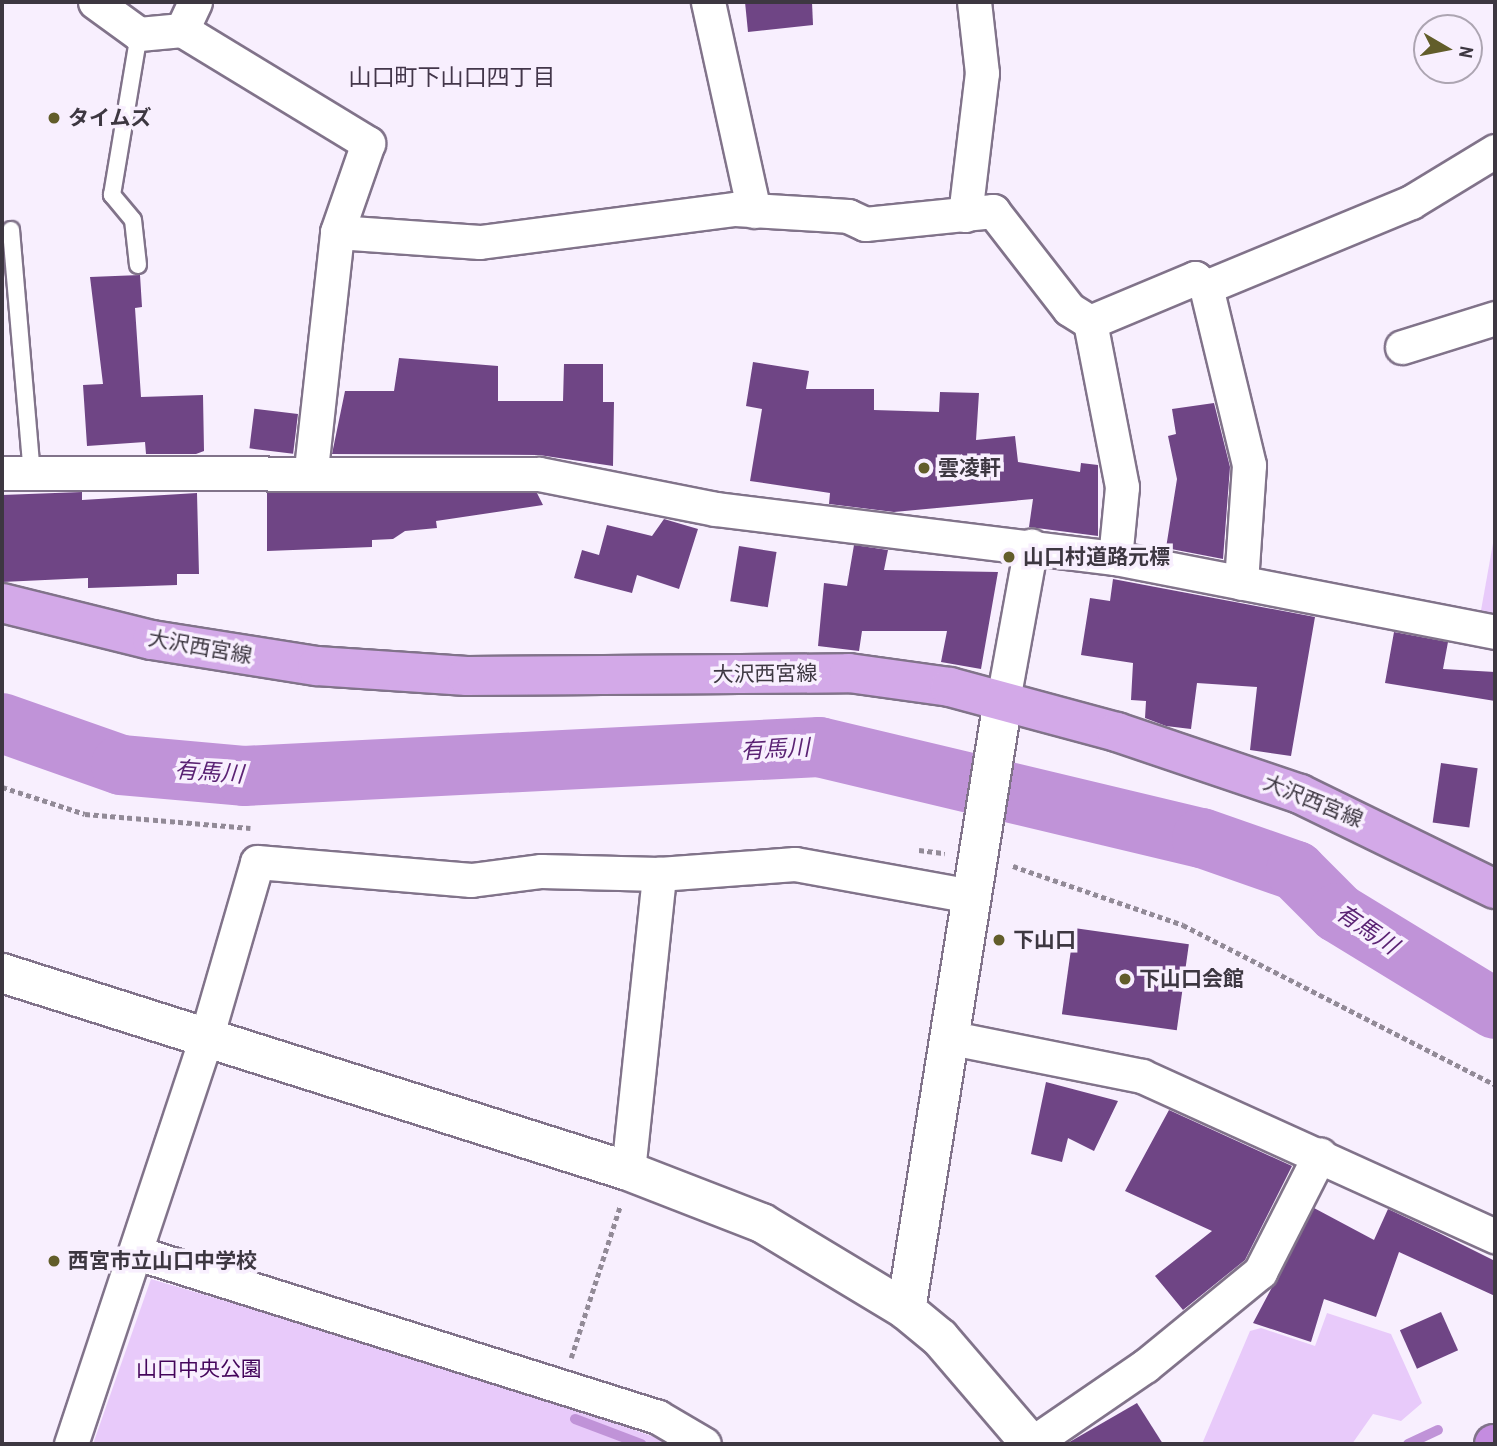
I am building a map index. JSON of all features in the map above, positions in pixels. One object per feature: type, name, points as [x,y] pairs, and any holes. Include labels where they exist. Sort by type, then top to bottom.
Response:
[{"type":"main road","name":"大沢西宮線","points":[[2,603],[152,640],[317,666],[467,676],[849,673],[1300,794],[1495,889]]},
{"type":"street","points":[[95,2],[138,34],[188,16],[368,143],[337,232],[311,469]]},
{"type":"street","points":[[708,2],[754,211]]},
{"type":"street","points":[[965,215],[982,73],[974,2]]},
{"type":"street","points":[[1206,287],[1412,202],[1495,151]]},
{"type":"street","points":[[337,232],[480,242],[754,211],[848,216],[865,224],[993,211],[1069,309],[1090,322],[1122,486],[1115,558]]},
{"type":"street","points":[[1090,322],[1195,278],[1206,287],[1249,464],[1241,583]]},
{"type":"street","points":[[1402,347],[1495,318]]},
{"type":"street","points":[[17,474],[311,469],[539,474],[715,509],[1115,558],[1495,632]]},
{"type":"street","points":[[906,1310],[947,1037],[1031,546]]},
{"type":"street","points":[[71,1444],[137,1253],[206,1038],[257,862],[471,880],[541,871],[659,874],[795,864],[971,896]]},
{"type":"street","points":[[624,1188],[659,874]]},
{"type":"street","points":[[2,973],[206,1038],[624,1188],[762,1223],[906,1310],[940,1338],[1031,1444],[1145,1366],[1260,1272],[1320,1154]]},
{"type":"street","points":[[947,1037],[1142,1076],[1320,1154],[1495,1236]]},
{"type":"street","points":[[137,1253],[658,1417],[704,1444]]},
{"type":"lane","points":[[138,34],[112,195],[133,220],[138,265]]},
{"type":"lane","points":[[11,230],[17,474]]},
{"type":"path","points":[[2,787],[85,814],[266,829]]},
{"type":"path","points":[[915,850],[980,855],[1183,925],[1495,1085]]},
{"type":"path","points":[[562,1386],[624,1188]]},
{"type":"green space","points":[[1495,532],[1495,618],[1480,616]]},
{"type":"green space","name":"山口中央公園","points":[[151,1279],[491,1379],[674,1444],[93,1444]]},
{"type":"green space","points":[[1327,1313],[1391,1334],[1422,1403],[1401,1421],[1373,1414],[1352,1444],[1202,1444],[1250,1331],[1261,1328],[1315,1346]]},
{"type":"building","points":[[745,2],[812,2],[813,25],[748,32]]},
{"type":"building","points":[[140,275],[142,307],[135,308],[141,397],[203,395],[204,451],[196,454],[146,454],[145,442],[87,446],[83,385],[103,384],[90,277]]},
{"type":"building","points":[[399,358],[498,366],[498,401],[563,401],[564,364],[603,364],[603,402],[614,402],[613,466],[539,455],[332,454],[345,391],[394,391]]},
{"type":"building","points":[[753,362],[809,371],[806,389],[874,389],[874,410],[939,412],[940,392],[979,393],[976,440],[1015,436],[1018,462],[1080,472],[1081,463],[1098,465],[1098,536],[1029,527],[1033,499],[894,512],[829,504],[830,493],[750,481],[762,409],[746,406]]},
{"type":"building","points":[[1214,403],[1230,467],[1223,559],[1166,548],[1177,479],[1168,436],[1176,434],[1172,409]]},
{"type":"building","points":[[254,409],[298,414],[293,454],[249,448]]},
{"type":"building","points":[[82,492],[82,500],[197,493],[199,574],[177,574],[177,585],[88,588],[88,578],[2,582],[2,495]]},
{"type":"building","points":[[267,493],[537,493],[543,505],[436,521],[437,528],[405,531],[393,539],[372,540],[372,547],[267,551]]},
{"type":"building","points":[[664,519],[698,529],[679,589],[637,575],[632,593],[574,578],[582,550],[599,555],[607,525],[652,536]]},
{"type":"building","points":[[854,545],[888,550],[884,570],[998,572],[981,669],[941,662],[947,631],[862,631],[859,651],[818,646],[824,583],[847,586]]},
{"type":"building","points":[[739,546],[777,552],[768,607],[730,601]]},
{"type":"building","points":[[1113,579],[1315,617],[1291,756],[1250,750],[1257,687],[1197,683],[1191,729],[1166,726],[1145,718],[1146,701],[1131,700],[1133,663],[1081,655],[1090,598],[1110,601]]},
{"type":"building","points":[[1394,632],[1448,642],[1443,669],[1495,672],[1495,701],[1385,683]]},
{"type":"building","points":[[1441,763],[1478,768],[1469,828],[1433,822]]},
{"type":"building","name":"下山口会館","points":[[1074,928],[1189,944],[1177,1030],[1062,1014]]},
{"type":"building","points":[[1046,1082],[1118,1101],[1094,1151],[1068,1138],[1062,1162],[1031,1154]]},
{"type":"building","points":[[1169,1110],[1292,1166],[1245,1260],[1183,1310],[1155,1276],[1212,1231],[1125,1191]]},
{"type":"building","points":[[1314,1208],[1374,1240],[1388,1209],[1439,1233],[1495,1261],[1495,1296],[1399,1252],[1376,1317],[1324,1299],[1311,1342],[1253,1323]]},
{"type":"building","points":[[1441,1312],[1458,1350],[1417,1369],[1400,1330]]},
{"type":"building","points":[[1137,1403],[1163,1444],[1066,1444]]},
{"type":"waterway","name":"有馬川","points":[[2,723],[121,765],[244,776],[819,747],[1202,838],[1296,871],[1338,913],[1495,1009]]},
{"type":"waterway","points":[[575,1419],[641,1444]]},
{"type":"waterway","points":[[1408,1444],[1438,1430]]},
{"type":"place","name":"タイムズ","points":[[54,118]]},
{"type":"place","name":"雲凌軒","points":[[924,468]]},
{"type":"place","name":"山口村道路元標","points":[[1009,557]]},
{"type":"place","name":"下山口","points":[[999,940]]},
{"type":"place","name":"下山口会館","points":[[1125,979]]},
{"type":"place","name":"西宮市立山口中学校","points":[[54,1261]]},
{"type":"district","name":"山口町下山口四丁目","points":[[452,77]]}]
